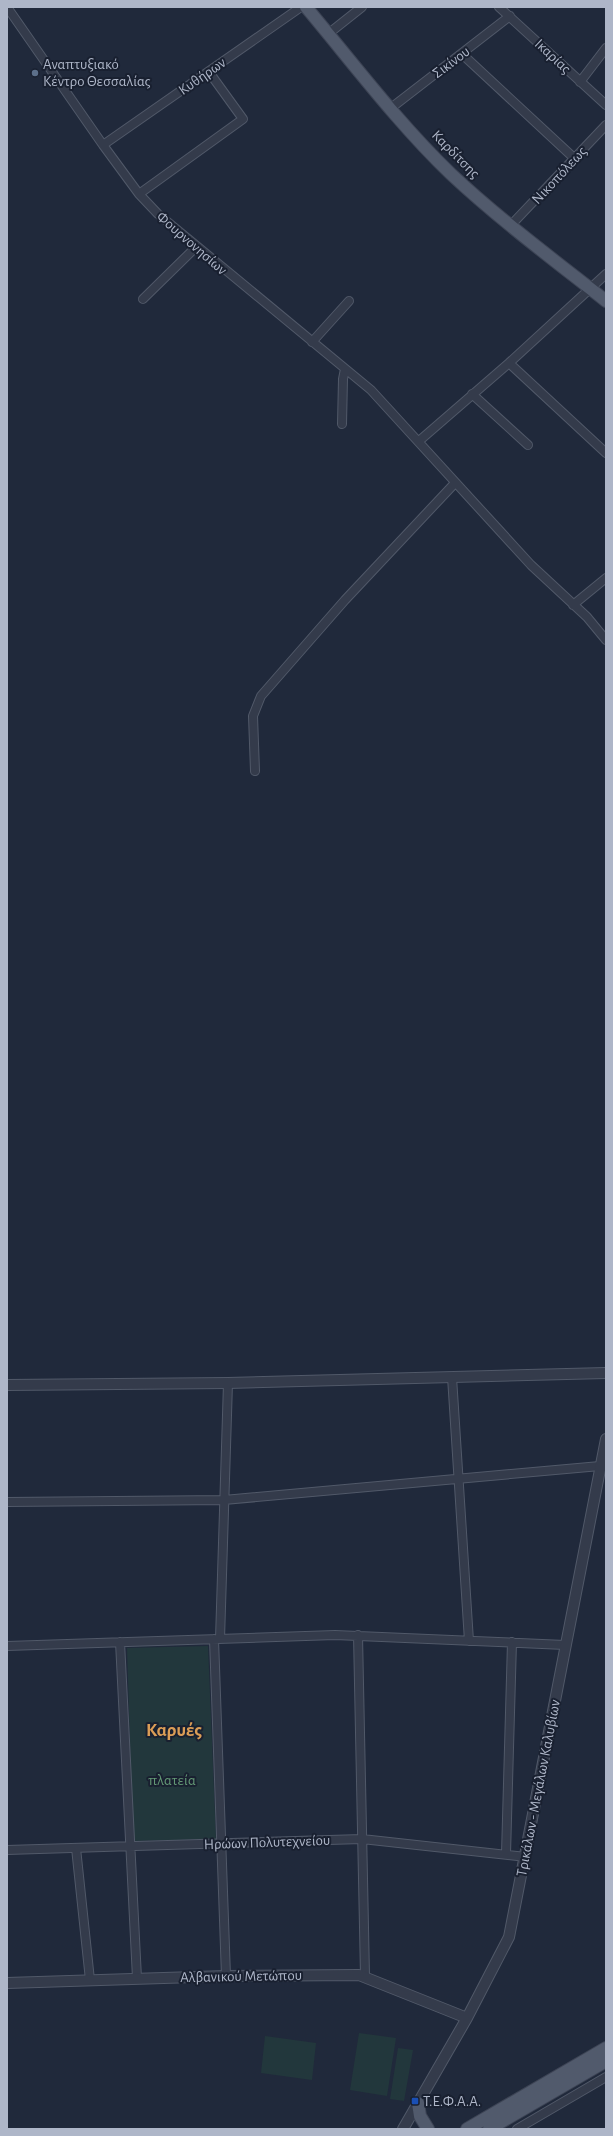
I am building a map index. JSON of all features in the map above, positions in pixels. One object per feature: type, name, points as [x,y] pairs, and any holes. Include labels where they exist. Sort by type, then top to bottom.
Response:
[{"type":"main road","name":"Καρδίτσης","points":[[306,7],[411,132],[451,174],[606,301]]},
{"type":"main road","points":[[467,2129],[606,2048]]},
{"type":"main road","points":[[489,2129],[606,2061]]},
{"type":"main road","points":[[418,2103],[420,2116],[428,2129]]},
{"type":"street","name":"Φουρνονησίων","points":[[7,7],[103,145],[140,194],[158,214],[345,369],[386,405],[455,483],[531,565],[573,604],[606,640]]},
{"type":"street","name":"Κυθήρων","points":[[103,145],[301,7]]},
{"type":"street","points":[[328,34],[362,7]]},
{"type":"street","name":"Ικαρίας","points":[[499,7],[606,105]]},
{"type":"street","name":"Σικίνου","points":[[391,108],[510,16]]},
{"type":"street","points":[[580,82],[606,48]]},
{"type":"street","points":[[462,54],[574,158]]},
{"type":"street","points":[[140,194],[243,119],[209,72]]},
{"type":"street","name":"Νικοπόλεως","points":[[512,225],[606,125]]},
{"type":"street","points":[[143,299],[196,247]]},
{"type":"street","points":[[419,441],[509,363],[606,274]]},
{"type":"street","points":[[312,342],[349,301]]},
{"type":"street","points":[[509,363],[606,453]]},
{"type":"street","points":[[342,424],[342,379],[345,369]]},
{"type":"street","points":[[472,394],[528,445]]},
{"type":"street","points":[[255,771],[253,716],[261,696],[344,600],[455,483]]},
{"type":"street","points":[[573,604],[606,578]]},
{"type":"street","points":[[7,1385],[228,1383],[606,1372]]},
{"type":"street","points":[[452,1377],[469,1640]]},
{"type":"street","points":[[226,1976],[217,1639],[228,1383]]},
{"type":"street","name":"Τρικάλων - Μεγάλων Καλυβίων","points":[[395,2129],[410,2114],[418,2103],[466,2018],[509,1937],[526,1857],[606,1439]]},
{"type":"street","points":[[7,1502],[224,1500],[600,1466]]},
{"type":"street","points":[[7,1646],[358,1635],[566,1645]]},
{"type":"street","points":[[358,1635],[365,1976]]},
{"type":"street","points":[[120,1642],[137,1978]]},
{"type":"street","points":[[506,1854],[512,1642]]},
{"type":"street","name":"Ηρώων Πολυτεχνείου","points":[[7,1850],[362,1839],[526,1857]]},
{"type":"street","points":[[76,1848],[90,1980]]},
{"type":"street","name":"Αλβανικού Μετώπου","points":[[7,1983],[137,1978],[347,1974],[365,1976],[466,2018]]},
{"type":"street","points":[[517,2129],[606,2077]]},
{"type":"street","name":"Τρικάλων - Μεγάλων Καλυβίων","points":[[403,2129],[410,2114]]},
{"type":"green space","name":"πλατεία","points":[[208,1646],[216,1839],[133,1841],[127,1648]]},
{"type":"green space","points":[[359,2033],[396,2038],[387,2096],[350,2090]]},
{"type":"green space","points":[[265,2036],[316,2043],[312,2080],[261,2073]]},
{"type":"green space","points":[[398,2048],[413,2050],[404,2101],[390,2099]]},
{"type":"place","name":"Αναπτυξιακό Κέντρο Θεσσαλίας","points":[[35,73]]},
{"type":"place","name":"Τ.Ε.Φ.Α.Α.","points":[[415,2101]]},
{"type":"district","name":"Καρυές","points":[[174,1729]]}]
